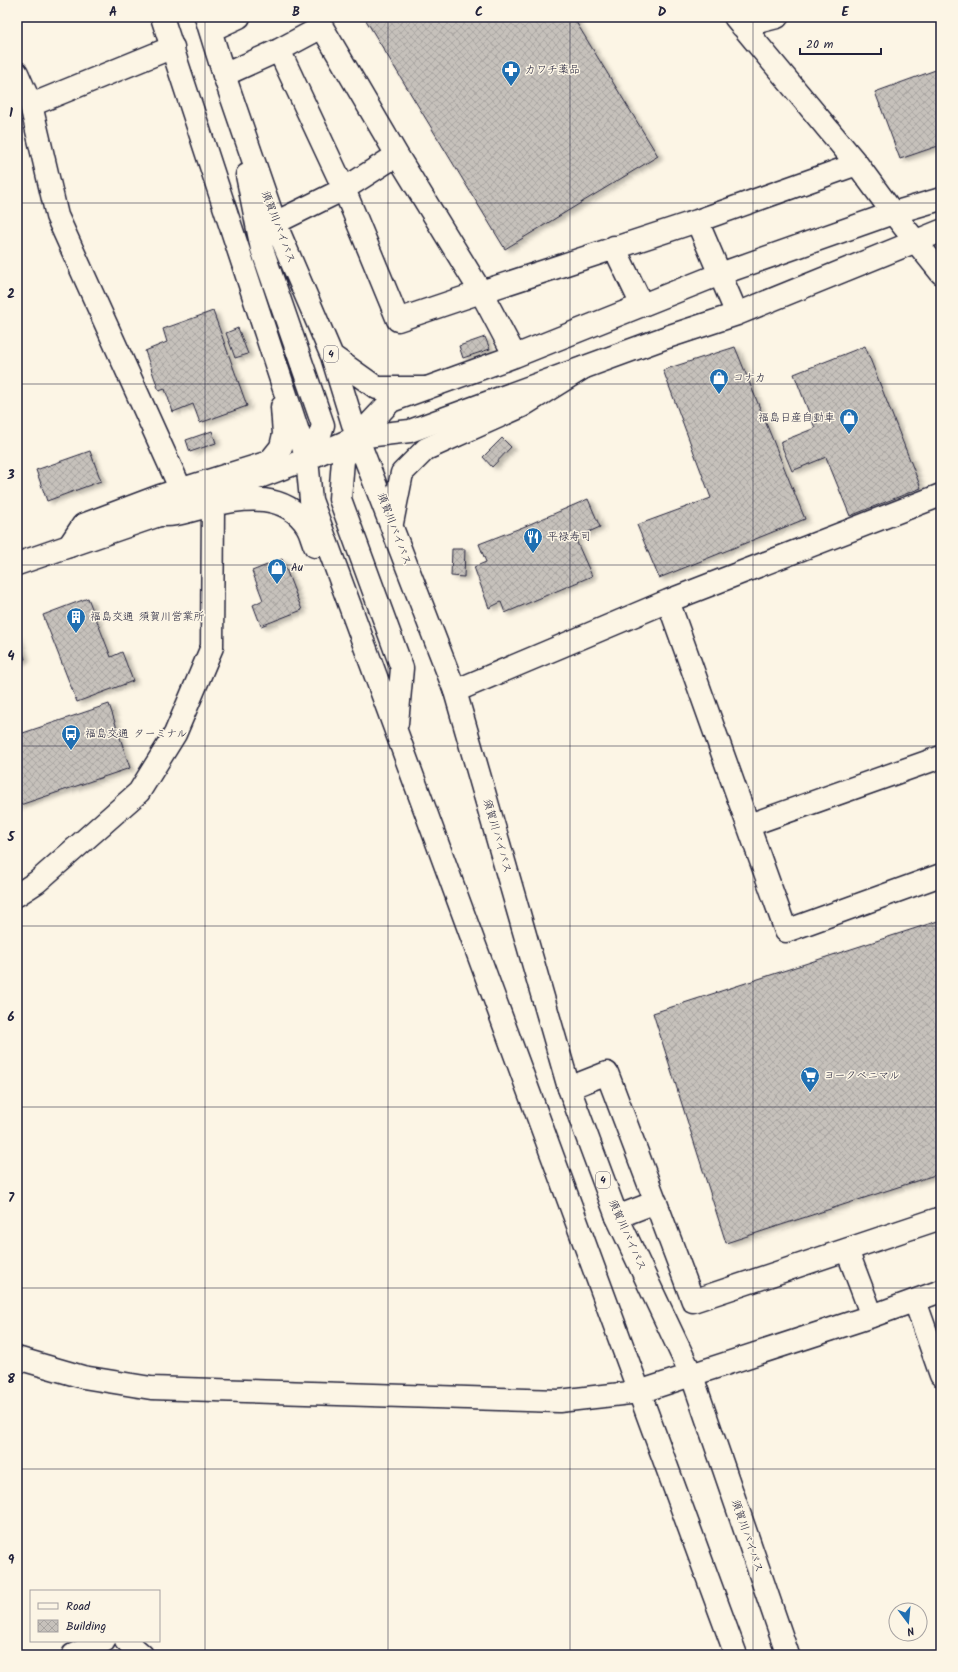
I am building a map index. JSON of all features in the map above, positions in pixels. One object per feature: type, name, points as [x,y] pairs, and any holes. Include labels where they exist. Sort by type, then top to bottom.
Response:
[{"type":"main road","points":[[162,17],[307,459],[311,500],[397,730],[736,1655]]},
{"type":"main road","points":[[208,24],[239,17]]},
{"type":"main road","points":[[739,22],[777,17]]},
{"type":"main road","points":[[739,22],[857,164],[893,213],[941,273]]},
{"type":"main road","name":"須賀川バイパス","points":[[208,24],[226,82],[275,223],[332,356],[358,436],[455,691],[569,1088],[617,1217],[692,1376],[788,1655]]},
{"type":"main road","points":[[307,459],[317,444],[323,425],[262,248],[226,82],[279,50],[322,27],[397,155],[481,292],[515,356]]},
{"type":"main road","points":[[31,105],[173,47]]},
{"type":"main road","points":[[279,50],[344,189],[398,320],[614,247],[697,221],[857,164]]},
{"type":"main road","points":[[17,73],[31,105],[57,216],[182,490]]},
{"type":"main road","points":[[275,223],[344,189],[397,155]]},
{"type":"main road","points":[[397,730],[402,668],[340,499],[343,460],[358,436],[391,401],[515,356],[720,274],[893,213],[941,199]]},
{"type":"main road","points":[[697,221],[737,314]]},
{"type":"main road","points":[[17,564],[159,515],[307,459],[358,436],[410,431],[737,314],[941,231]]},
{"type":"main road","points":[[614,247],[642,305]]},
{"type":"main road","points":[[332,356],[377,388],[426,388]]},
{"type":"main road","points":[[392,523],[402,473],[426,449],[522,406],[583,368]]},
{"type":"main road","points":[[69,546],[83,524],[231,472],[269,462],[281,447],[284,434],[280,380]]},
{"type":"main road","points":[[455,691],[668,601],[941,495]]},
{"type":"main road","points":[[159,515],[173,516],[214,505],[254,499],[278,502],[293,510],[308,526],[344,625],[381,688]]},
{"type":"main road","points":[[17,895],[37,882],[139,792],[175,734],[212,647],[214,505]]},
{"type":"main road","points":[[668,601],[786,931],[941,875]]},
{"type":"main road","points":[[749,825],[941,757]]},
{"type":"main road","points":[[569,1088],[607,1073],[693,1301],[941,1218]]},
{"type":"main road","points":[[617,1217],[656,1202]]},
{"type":"main road","points":[[847,1250],[872,1316]]},
{"type":"main road","points":[[17,1358],[82,1377],[151,1388],[559,1401],[639,1392],[692,1376],[872,1316],[941,1291]]},
{"type":"main road","points":[[915,1301],[941,1375]]},
{"type":"main road","points":[[73,1655],[102,1642]]},
{"type":"main road","points":[[127,1642],[142,1655]]},
{"type":"building","name":"カワチ薬品","points":[[364,17],[573,17],[658,156],[505,249]]},
{"type":"building","points":[[941,68],[941,145],[900,159],[875,92]]},
{"type":"building","points":[[213,311],[247,406],[200,423],[193,404],[173,412],[165,389],[159,391],[145,351],[167,342],[163,329]]},
{"type":"building","points":[[238,328],[248,354],[235,358],[226,333]]},
{"type":"building","points":[[485,337],[490,349],[463,358],[459,346]]},
{"type":"building","name":"福島日産自動車","points":[[865,346],[921,488],[850,516],[826,457],[792,471],[780,442],[815,428],[794,374]]},
{"type":"building","points":[[735,347],[805,519],[659,578],[637,525],[711,498],[663,370]]},
{"type":"building","points":[[212,431],[216,443],[190,452],[186,440]]},
{"type":"building","points":[[502,438],[511,447],[492,467],[483,457]]},
{"type":"building","points":[[90,451],[101,481],[47,501],[36,470]]},
{"type":"building","name":"平禄寿司","points":[[588,499],[600,527],[575,538],[592,576],[505,613],[501,602],[489,608],[474,567],[486,562],[479,544]]},
{"type":"building","points":[[452,549],[465,549],[464,577],[451,576]]},
{"type":"building","points":[[282,559],[302,610],[261,626],[253,605],[263,600],[252,571]]},
{"type":"building","name":"福島交通 須賀川営業所","points":[[88,598],[111,657],[122,652],[133,681],[77,702],[43,615]]},
{"type":"building","points":[[17,636],[25,659],[17,662]]},
{"type":"building","name":"福島交通 ターミナル","points":[[109,704],[130,768],[17,806],[17,735]]},
{"type":"building","name":"ヨークベニマル","points":[[941,920],[941,1173],[726,1243],[653,1013]]},
{"type":"place","name":"カワチ薬品","points":[[511,87]]},
{"type":"place","name":"コナカ","points":[[719,395]]},
{"type":"place","name":"福島日産自動車","points":[[849,435]]},
{"type":"place","name":"平禄寿司","points":[[533,554]]},
{"type":"place","name":"Au","points":[[277,585]]},
{"type":"place","name":"福島交通 須賀川営業所","points":[[76,634]]},
{"type":"place","name":"福島交通 ターミナル","points":[[71,751]]},
{"type":"place","name":"ヨークベニマル","points":[[810,1093]]}]
